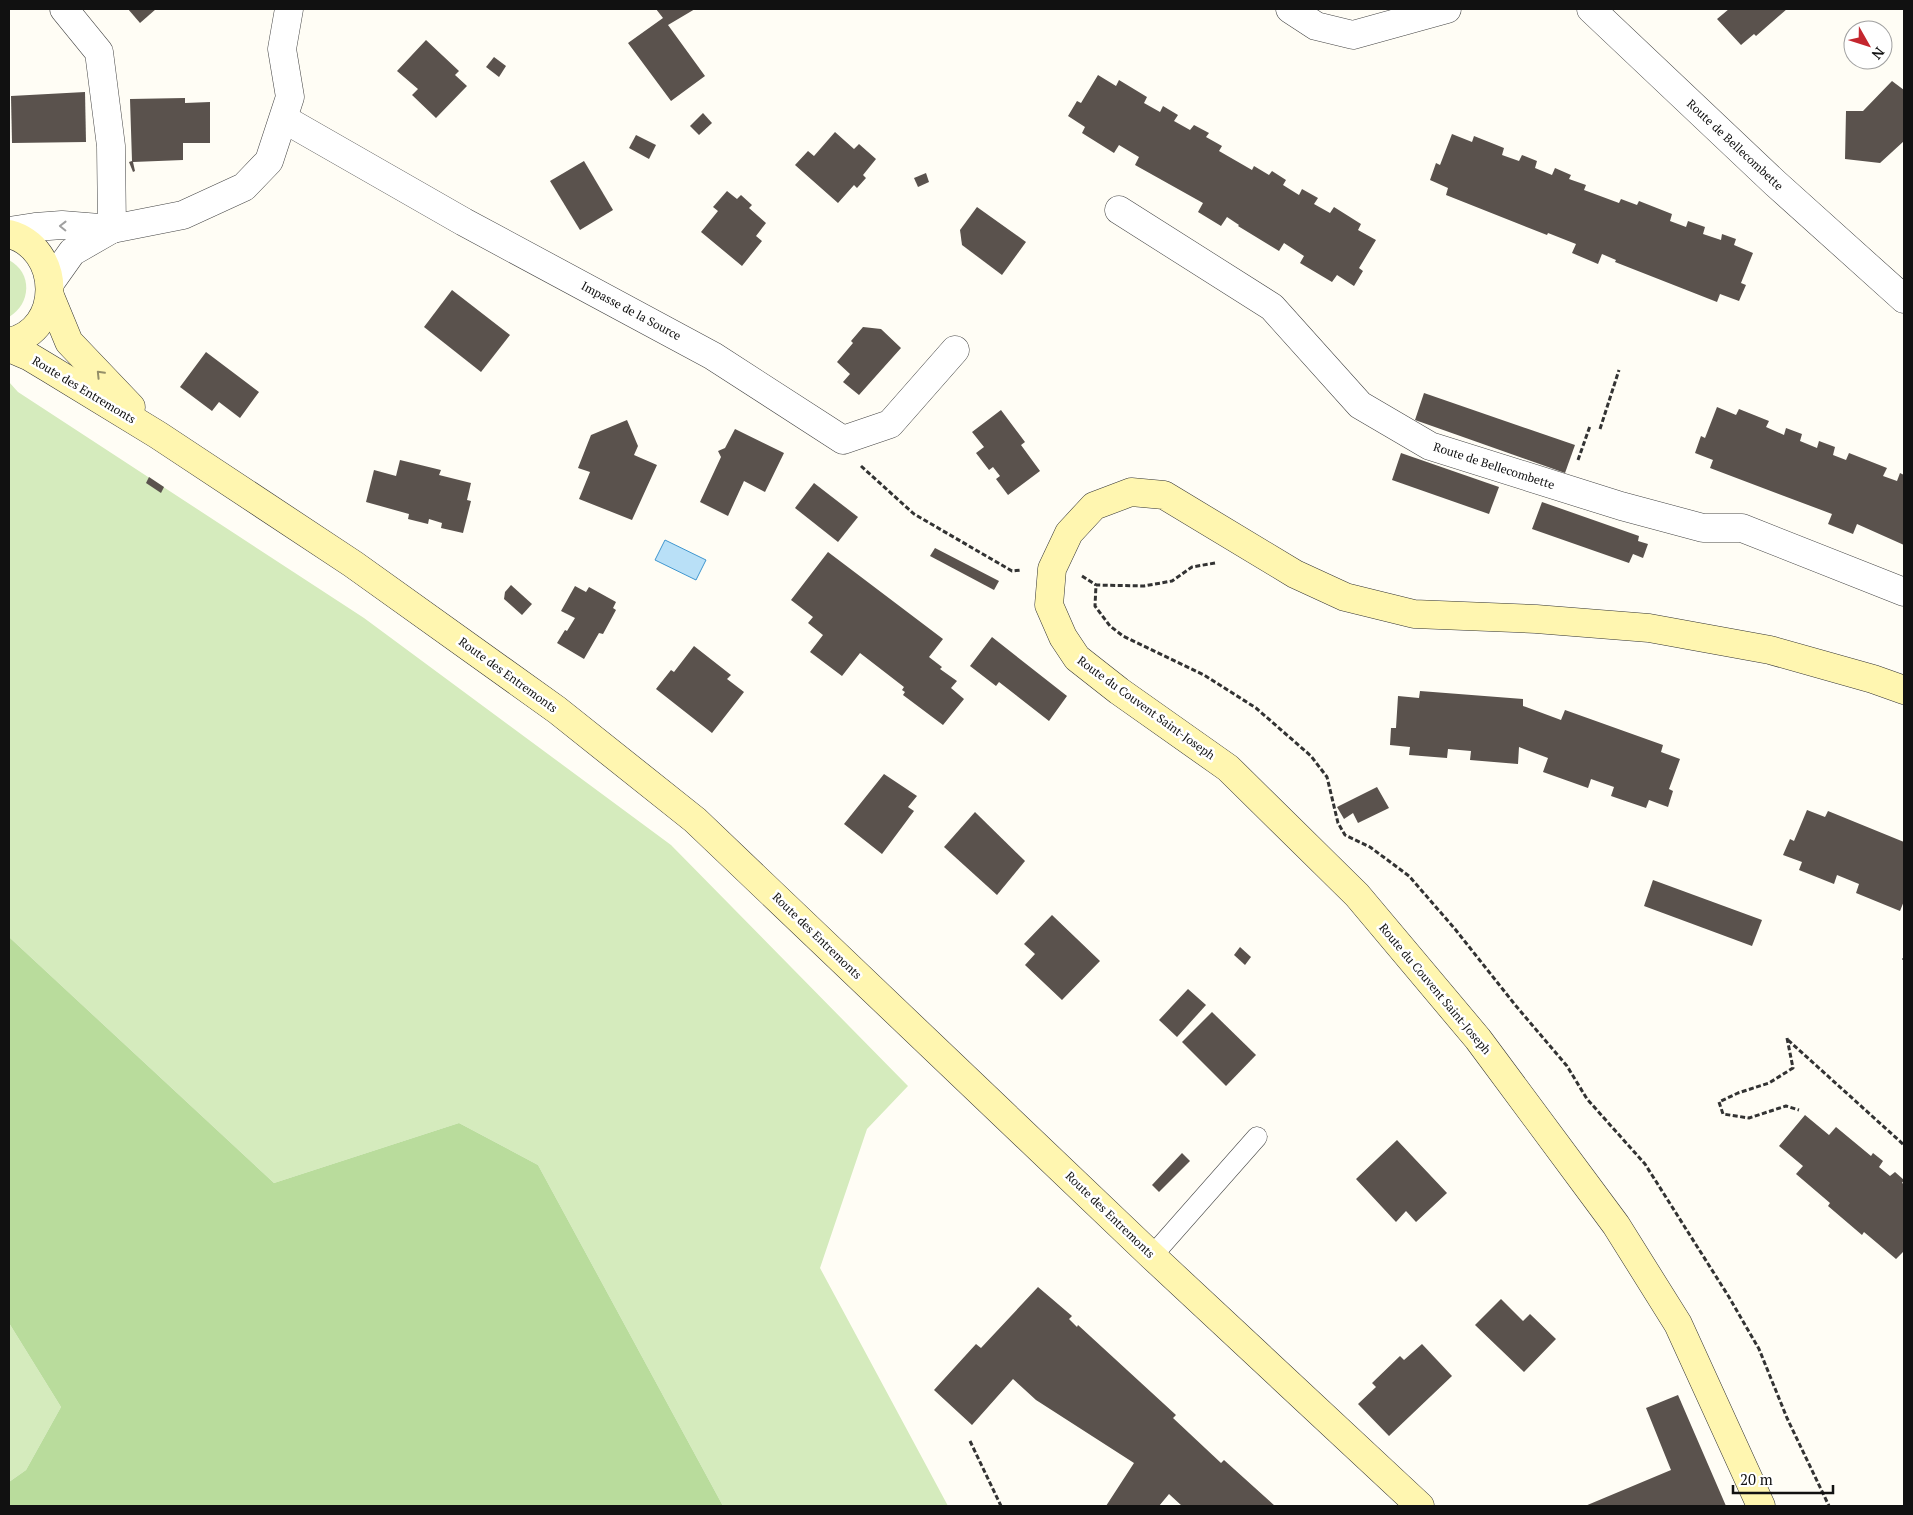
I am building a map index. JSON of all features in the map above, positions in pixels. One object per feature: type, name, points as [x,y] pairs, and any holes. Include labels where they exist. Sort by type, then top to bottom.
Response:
[{"type":"main road","name":"Route des Entremonts","points":[[9,232],[22,239],[38,253],[46,267],[50,290],[69,342],[158,435]]},
{"type":"main road","points":[[9,342],[27,334],[38,323],[46,311],[50,290]]},
{"type":"main road","name":"Route des Entremonts","points":[[9,348],[44,365],[158,435],[353,564],[557,710],[695,820],[1152,1256],[1420,1506]]},
{"type":"main road","name":"Route du Couvent Saint-Joseph","points":[[1761,1506],[1678,1324],[1616,1225],[1478,1039],[1357,895],[1228,768],[1119,691],[1077,658],[1063,637],[1049,605],[1052,569],[1069,533],[1094,506],[1131,492],[1164,495],[1295,574],[1345,597],[1414,614],[1536,619],[1649,628],[1770,650],[1874,679],[1904,690]]},
{"type":"street","points":[[64,9],[99,52],[111,146],[112,229]]},
{"type":"street","points":[[9,232],[35,227],[62,225],[112,229],[183,216],[244,187],[269,161],[290,97],[282,49],[289,9]]},
{"type":"street","points":[[1290,9],[1316,26],[1353,35],[1410,13],[1447,9]]},
{"type":"street","name":"Route de Bellecombette","points":[[1591,9],[1775,183],[1904,299]]},
{"type":"street","name":"Impasse de la Source","points":[[284,119],[464,222],[713,356],[843,440]]},
{"type":"street","name":"Route de Bellecombette","points":[[1119,210],[1272,307],[1360,405],[1430,446],[1621,506],[1703,528],[1742,528],[1904,592]]},
{"type":"street","points":[[50,290],[72,252],[112,229]]},
{"type":"street","points":[[843,440],[890,424],[955,350]]},
{"type":"lane","points":[[1152,1256],[1257,1137]]},
{"type":"path","points":[[1600,429],[1619,370]]},
{"type":"path","points":[[843,440],[861,466],[914,514],[1012,571],[1028,568]]},
{"type":"path","points":[[1799,1110],[1786,1106],[1749,1118],[1723,1114],[1719,1102],[1738,1093],[1769,1084],[1793,1068],[1787,1038],[1904,1145]]},
{"type":"path","points":[[970,1441],[1001,1506]]},
{"type":"green space","points":[[9,260],[22,273],[26,288],[22,304],[9,317]]},
{"type":"green space","points":[[9,382],[18,392],[364,618],[671,845],[908,1086],[867,1129],[820,1268],[948,1506],[723,1506],[538,1165],[459,1123],[274,1183],[9,937]]},
{"type":"green space","points":[[9,937],[274,1183],[459,1123],[538,1165],[723,1506],[9,1506],[9,1482],[26,1470],[61,1407],[9,1323]]},
{"type":"green space","points":[[9,1323],[61,1407],[26,1470],[9,1482]]},
{"type":"water","points":[[665,540],[706,560],[696,580],[655,560]]},
{"type":"building","points":[[128,9],[156,9],[140,23]]},
{"type":"building","points":[[656,9],[695,9],[668,25],[705,76],[671,101],[628,43],[663,18]]},
{"type":"building","points":[[1729,9],[1787,9],[1756,36],[1754,34],[1741,45],[1717,19]]},
{"type":"building","points":[[426,40],[459,71],[455,75],[467,86],[436,118],[412,95],[418,89],[397,71]]},
{"type":"building","points":[[494,57],[506,66],[499,77],[486,67]]},
{"type":"building","points":[[1098,75],[1116,86],[1119,80],[1147,97],[1144,103],[1160,112],[1163,106],[1178,115],[1174,121],[1190,130],[1194,125],[1209,133],[1206,137],[1222,146],[1219,151],[1252,170],[1254,166],[1269,175],[1272,171],[1286,180],[1283,185],[1299,195],[1302,189],[1318,198],[1314,204],[1330,213],[1334,207],[1361,224],[1358,230],[1376,240],[1359,268],[1363,271],[1354,286],[1337,275],[1332,282],[1300,263],[1304,256],[1284,243],[1279,251],[1238,226],[1227,217],[1221,226],[1198,212],[1203,203],[1135,165],[1139,157],[1119,145],[1114,153],[1082,133],[1085,127],[1068,116],[1077,101],[1081,103]]},
{"type":"building","points":[[1892,81],[1904,90],[1904,141],[1880,163],[1845,159],[1846,111],[1863,111]]},
{"type":"building","points":[[85,92],[86,142],[12,143],[11,96]]},
{"type":"building","points":[[185,98],[185,103],[210,102],[210,143],[183,143],[183,160],[133,162],[135,171],[133,172],[129,162],[132,161],[130,99]]},
{"type":"building","points":[[703,113],[712,123],[699,135],[690,126]]},
{"type":"building","points":[[835,132],[854,149],[859,144],[876,159],[863,175],[866,178],[857,188],[854,185],[838,203],[795,165],[808,151],[814,156]]},
{"type":"building","points":[[1452,134],[1472,142],[1474,136],[1504,148],[1502,155],[1519,161],[1522,155],[1537,161],[1535,168],[1552,175],[1555,168],[1571,175],[1569,179],[1586,185],[1584,190],[1619,203],[1621,199],[1637,205],[1639,201],[1672,214],[1670,221],[1686,227],[1688,221],[1705,227],[1703,234],[1721,240],[1722,234],[1736,239],[1734,245],[1753,253],[1741,283],[1746,285],[1739,301],[1720,294],[1717,302],[1615,262],[1616,260],[1602,254],[1598,264],[1572,253],[1576,244],[1548,233],[1547,235],[1446,195],[1448,188],[1430,180],[1436,163],[1440,165]]},
{"type":"building","points":[[636,135],[656,145],[649,159],[629,148]]},
{"type":"building","points":[[584,161],[613,210],[580,230],[550,181]]},
{"type":"building","points":[[926,173],[929,182],[918,187],[914,178]]},
{"type":"building","points":[[727,191],[737,199],[741,195],[752,205],[749,208],[766,223],[756,236],[762,241],[742,266],[701,232],[718,211],[713,207]]},
{"type":"building","points":[[977,207],[1026,242],[1002,275],[962,245],[960,230]]},
{"type":"building","points":[[452,290],[510,335],[481,372],[424,327]]},
{"type":"building","points":[[863,327],[881,329],[901,348],[859,395],[843,382],[850,374],[837,362],[853,343],[851,341]]},
{"type":"building","points":[[206,352],[259,392],[240,418],[219,402],[212,411],[180,387]]},
{"type":"building","points":[[1424,393],[1575,445],[1565,473],[1415,420]]},
{"type":"building","points":[[1717,407],[1736,415],[1739,409],[1769,421],[1766,427],[1784,435],[1786,428],[1802,434],[1800,441],[1817,448],[1819,441],[1835,447],[1833,455],[1846,460],[1849,453],[1887,468],[1883,476],[1897,481],[1900,473],[1904,475],[1904,545],[1857,524],[1853,534],[1828,524],[1832,514],[1710,468],[1713,460],[1695,453],[1701,436],[1705,438]]},
{"type":"building","points":[[1001,410],[1025,442],[1021,445],[1040,471],[1008,495],[996,479],[1000,476],[993,467],[989,470],[976,453],[984,447],[972,432]]},
{"type":"building","points":[[627,420],[638,446],[634,455],[657,465],[632,520],[579,499],[590,472],[578,468],[591,435]]},
{"type":"building","points":[[735,429],[784,453],[765,492],[744,481],[728,516],[700,502],[721,457],[718,451],[725,448]]},
{"type":"building","points":[[1401,453],[1499,487],[1489,514],[1392,480]]},
{"type":"building","points":[[400,460],[441,470],[439,475],[471,483],[467,500],[471,501],[463,533],[441,528],[442,523],[429,519],[428,524],[408,519],[409,514],[366,502],[374,470],[396,476]]},
{"type":"building","points":[[149,477],[164,487],[161,493],[146,483]]},
{"type":"building","points":[[814,483],[858,517],[838,542],[795,508]]},
{"type":"building","points":[[1542,502],[1639,536],[1638,541],[1648,544],[1643,558],[1633,554],[1629,563],[1532,529]]},
{"type":"building","points":[[935,548],[999,581],[994,590],[930,556]]},
{"type":"building","points":[[828,552],[943,639],[929,657],[942,667],[940,669],[957,681],[951,688],[964,699],[943,725],[903,695],[905,692],[902,690],[904,687],[860,653],[842,676],[810,652],[823,635],[808,623],[813,617],[791,600]]},
{"type":"building","points":[[511,585],[532,604],[522,615],[504,599],[505,592]]},
{"type":"building","points":[[575,586],[586,592],[589,587],[616,602],[613,608],[616,610],[603,634],[599,633],[584,659],[557,643],[575,618],[561,611]]},
{"type":"building","points":[[992,637],[1067,696],[1049,721],[999,682],[996,686],[970,666]]},
{"type":"building","points":[[694,646],[731,675],[727,679],[744,692],[712,733],[656,689],[671,670],[674,672]]},
{"type":"building","points":[[1420,691],[1523,699],[1523,706],[1561,720],[1565,710],[1663,745],[1661,752],[1680,759],[1669,789],[1673,791],[1668,807],[1649,800],[1646,808],[1611,796],[1614,787],[1591,779],[1588,788],[1543,772],[1548,758],[1519,747],[1518,764],[1470,760],[1471,751],[1448,749],[1447,758],[1409,755],[1410,747],[1390,745],[1391,728],[1396,728],[1398,696],[1419,698]]},
{"type":"building","points":[[884,774],[917,796],[908,807],[914,811],[882,854],[844,824]]},
{"type":"building","points":[[1377,787],[1389,808],[1358,823],[1353,813],[1344,819],[1337,807]]},
{"type":"building","points":[[1807,810],[1825,817],[1828,811],[1904,842],[1904,901],[1900,911],[1856,893],[1859,884],[1837,875],[1834,884],[1799,870],[1802,862],[1783,855],[1790,839],[1794,841]]},
{"type":"building","points":[[975,812],[1025,861],[997,895],[944,847]]},
{"type":"building","points":[[1653,880],[1762,920],[1752,946],[1644,906]]},
{"type":"building","points":[[1052,915],[1100,961],[1062,1000],[1025,965],[1035,954],[1024,944]]},
{"type":"building","points":[[1240,947],[1251,957],[1245,965],[1234,955]]},
{"type":"building","points":[[1188,989],[1206,1005],[1177,1037],[1159,1020]]},
{"type":"building","points":[[1212,1012],[1256,1055],[1226,1086],[1182,1042]]},
{"type":"building","points":[[1805,1115],[1829,1135],[1836,1127],[1871,1156],[1873,1153],[1883,1161],[1879,1167],[1890,1176],[1895,1172],[1904,1180],[1902,1183],[1904,1184],[1904,1253],[1896,1259],[1864,1232],[1862,1235],[1828,1206],[1830,1203],[1796,1174],[1803,1166],[1779,1146]]},
{"type":"building","points":[[1397,1140],[1447,1193],[1416,1222],[1406,1211],[1396,1222],[1356,1179]]},
{"type":"building","points":[[1182,1153],[1190,1161],[1159,1192],[1152,1185]]},
{"type":"building","points":[[1038,1287],[1072,1316],[1069,1319],[1077,1327],[1078,1325],[1176,1415],[1173,1418],[1221,1463],[1224,1460],[1275,1506],[1182,1506],[1169,1494],[1159,1506],[1106,1506],[1134,1463],[1036,1400],[1013,1379],[972,1425],[934,1390],[976,1344],[981,1348]]},
{"type":"building","points":[[1501,1299],[1523,1321],[1530,1314],[1556,1339],[1524,1372],[1475,1325]]},
{"type":"building","points":[[1422,1344],[1452,1376],[1389,1436],[1358,1404],[1376,1387],[1372,1383],[1400,1356],[1404,1360]]},
{"type":"building","points":[[1678,1395],[1726,1506],[1585,1506],[1671,1470],[1646,1408]]}]
